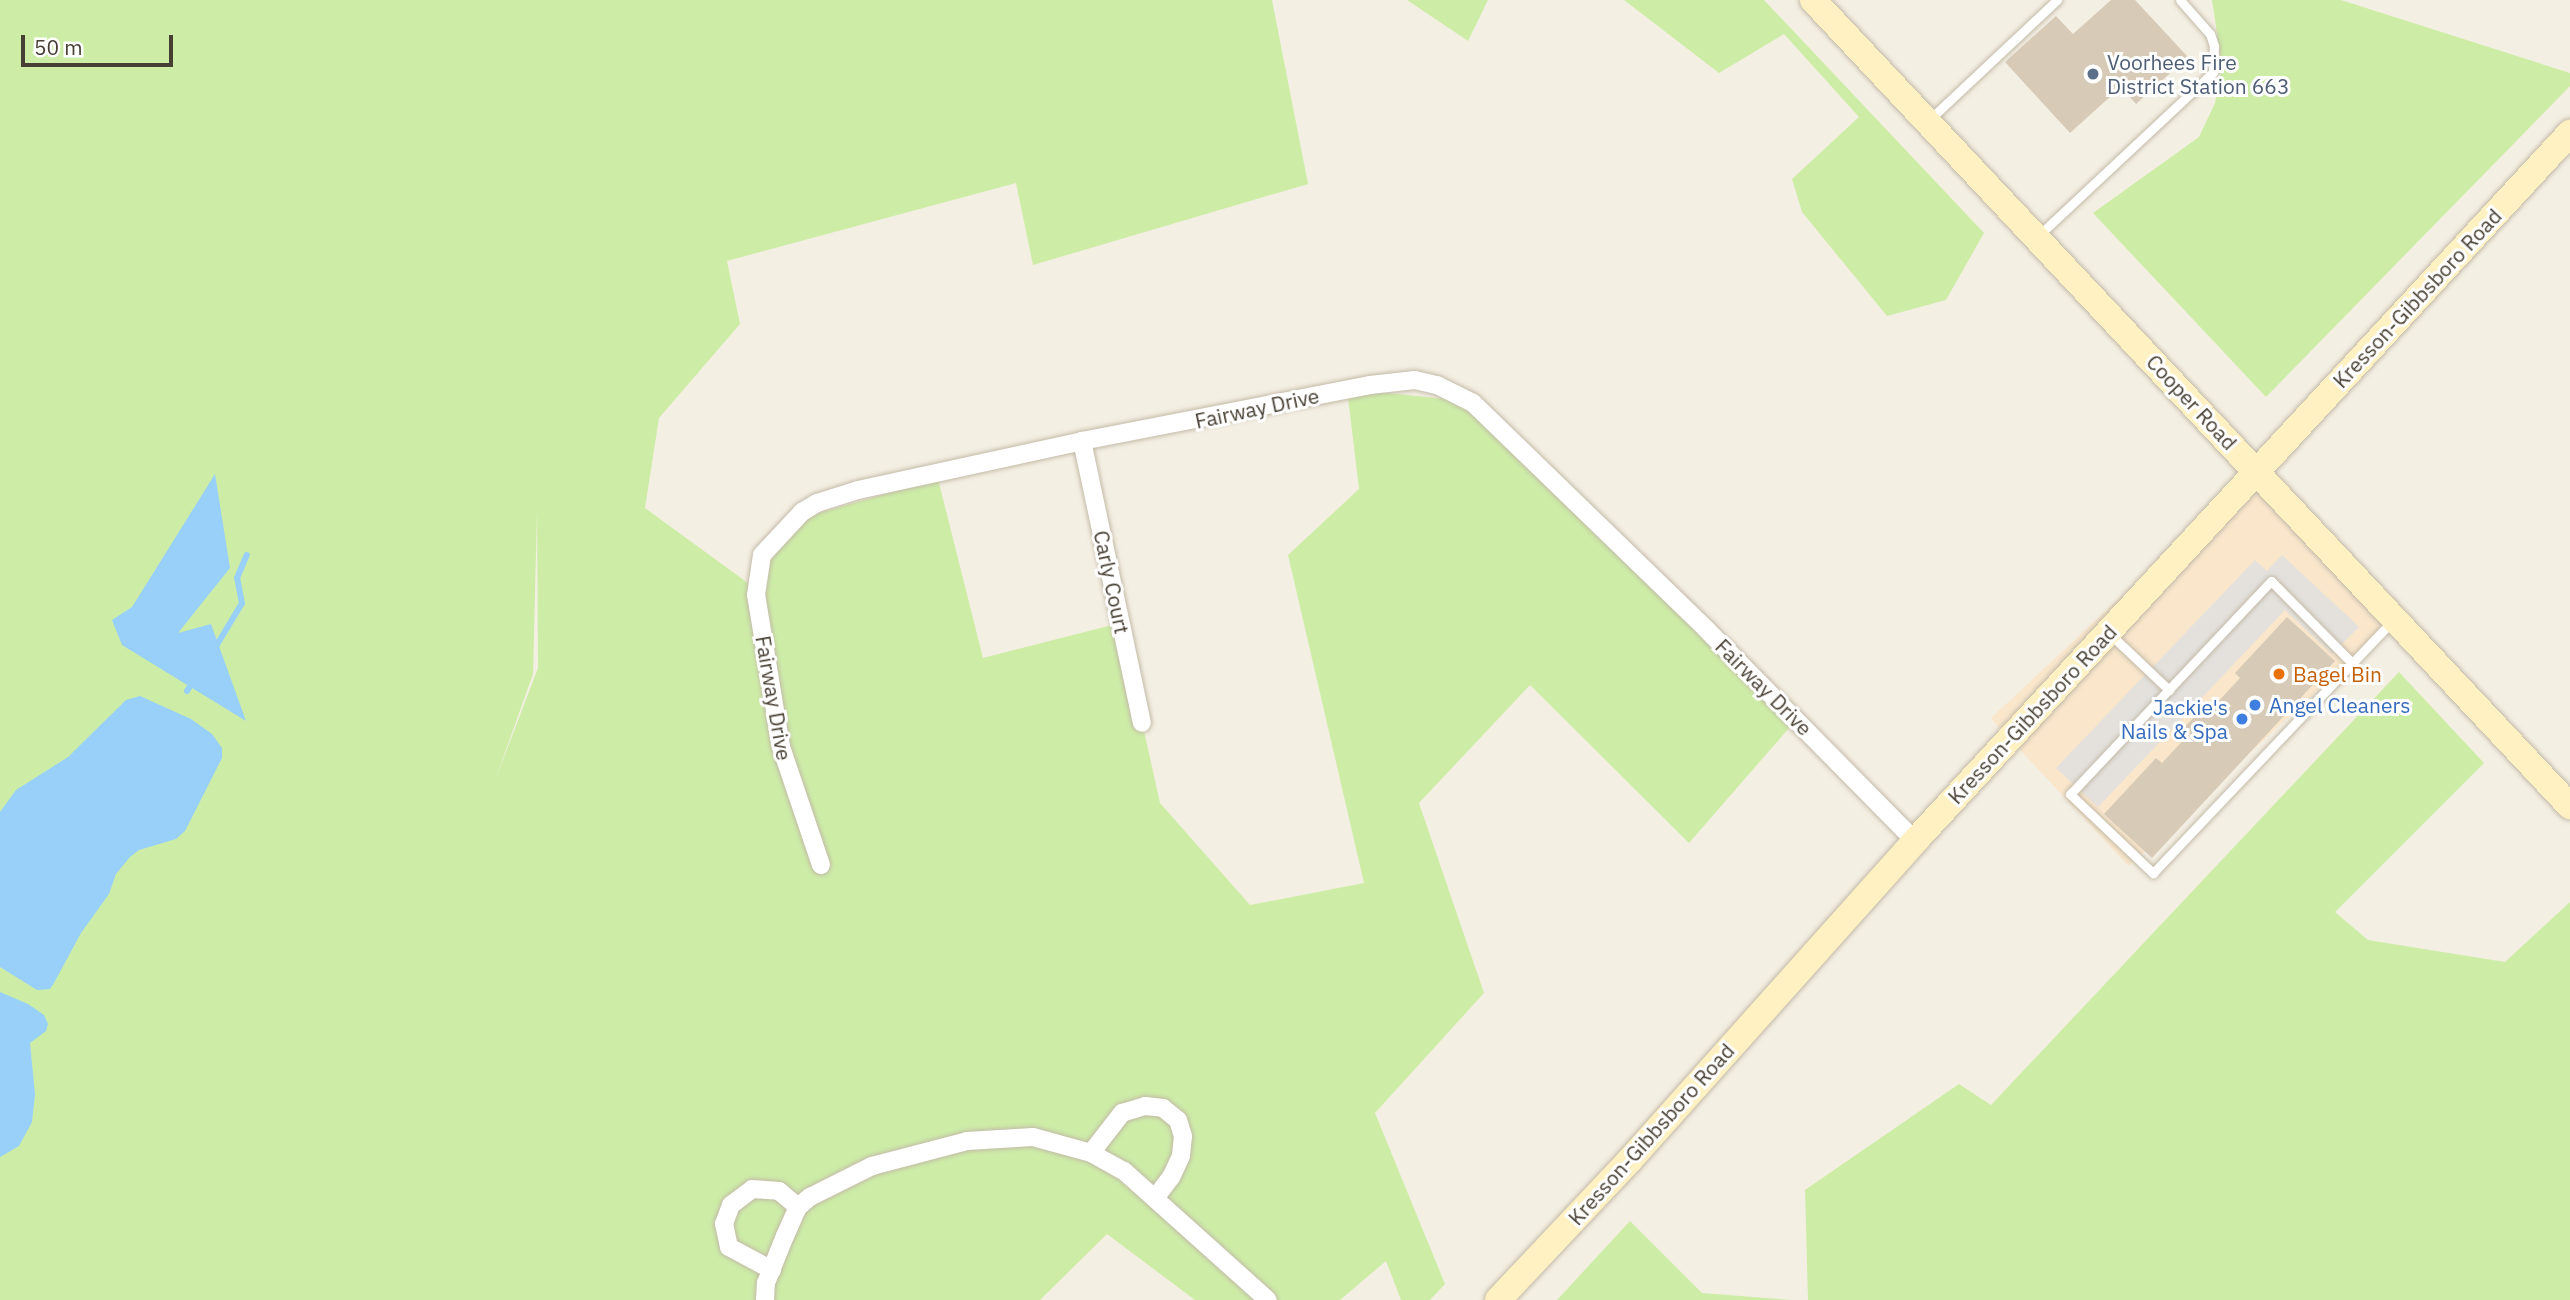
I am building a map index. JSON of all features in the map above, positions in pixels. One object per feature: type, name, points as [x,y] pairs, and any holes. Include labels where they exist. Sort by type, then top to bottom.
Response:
[{"type":"street","name":"Cooper Road","points":[[1813,0],[2570,806]]},
{"type":"street","name":"Kresson-Gibbsboro Road","points":[[1498,1300],[1639,1150],[1916,841],[2570,133]]},
{"type":"street","name":"Fairway Drive","points":[[821,865],[781,747],[756,595],[762,555],[802,513],[817,503],[858,490],[1082,441],[1370,384],[1415,380],[1437,385],[1473,403],[1707,630],[1916,841]]},
{"type":"street","name":"Carly Court","points":[[1082,441],[1142,723]]},
{"type":"street","points":[[1091,1153],[1122,1113],[1144,1106],[1163,1108],[1178,1120],[1183,1136],[1181,1156],[1171,1177],[1154,1198]]},
{"type":"street","points":[[765,1300],[772,1270],[798,1207],[810,1197],[872,1166],[967,1142],[1034,1137],[1091,1153],[1124,1171],[1268,1300]]},
{"type":"street","points":[[772,1270],[729,1247],[724,1224],[731,1205],[752,1189],[779,1191],[798,1207]]},
{"type":"lane","points":[[1928,121],[2057,0]]},
{"type":"lane","points":[[2037,237],[2213,72],[2216,59],[2210,34],[2179,0]]},
{"type":"lane","points":[[2352,663],[2271,581],[2070,794],[2153,873],[2395,618]]},
{"type":"lane","points":[[2108,632],[2169,690]]},
{"type":"shaded area","points":[[2257,470],[2395,618],[2129,866],[1991,718]]},
{"type":"shaded area","points":[[2282,555],[2359,627],[2332,654],[2285,610],[2098,807],[2056,768],[2255,560],[2267,571]]},
{"type":"green space","points":[[0,0],[1272,0],[1308,184],[1033,265],[1016,183],[727,261],[740,324],[659,418],[645,508],[752,586],[801,518],[938,479],[983,658],[1120,623],[1160,803],[1250,905],[1364,883],[1288,555],[1359,489],[1347,389],[1476,402],[1796,720],[1689,843],[1530,685],[1419,803],[1484,993],[1375,1113],[1445,1284],[1430,1300],[1401,1300],[1386,1261],[1340,1300],[1195,1300],[1107,1234],[1040,1300],[0,1300]],"holes":[[[537,513],[538,668],[496,778],[533,674]]]},
{"type":"green space","points":[[1407,0],[1488,0],[1468,41]]},
{"type":"green space","points":[[1624,0],[1764,0],[1984,233],[1946,300],[1887,316],[1802,212],[1792,179],[1859,117],[1784,34],[1719,73]]},
{"type":"green space","points":[[2212,0],[2341,0],[2570,73],[2570,86],[2266,397],[2093,213],[2199,137],[2215,103],[2222,66]]},
{"type":"green space","points":[[2399,672],[2484,763],[2335,912],[2368,940],[2505,962],[2570,902],[2570,1300],[1808,1300],[1805,1190],[1959,1084],[1991,1105]]},
{"type":"green space","points":[[1630,1221],[1702,1293],[1792,1300],[1557,1300]]},
{"type":"water","points":[[215,474],[230,568],[178,633],[211,624],[246,721],[122,645],[112,620],[132,607]]},
{"type":"water","points":[[140,696],[191,719],[212,734],[222,748],[222,758],[185,831],[176,839],[139,850],[130,857],[116,874],[109,894],[81,933],[50,989],[37,990],[0,967],[0,812],[16,790],[68,757],[126,700]]},
{"type":"water","points":[[0,992],[28,1004],[44,1015],[48,1024],[46,1031],[30,1043],[35,1094],[32,1122],[19,1146],[0,1157]]},
{"type":"building","name":"Voorhees Fire District Station 663","points":[[2111,0],[2135,0],[2188,57],[2136,104],[2121,87],[2070,133],[2005,62],[2056,16],[2073,34]]},
{"type":"building","points":[[2287,617],[2335,661],[2152,858],[2104,814],[2156,758],[2162,763],[2188,735],[2182,730],[2209,701],[2214,706],[2240,678],[2235,673]]},
{"type":"waterway","points":[[215,648],[242,603],[237,578],[247,555]]},
{"type":"waterway","points":[[187,691],[194,680]]},
{"type":"place","name":"Voorhees Fire District Station 663","points":[[2093,74]]},
{"type":"place","name":"Bagel Bin","points":[[2279,674]]},
{"type":"place","name":"Angel Cleaners","points":[[2255,705]]},
{"type":"place","name":"Jackie's Nails & Spa","points":[[2242,719]]}]
